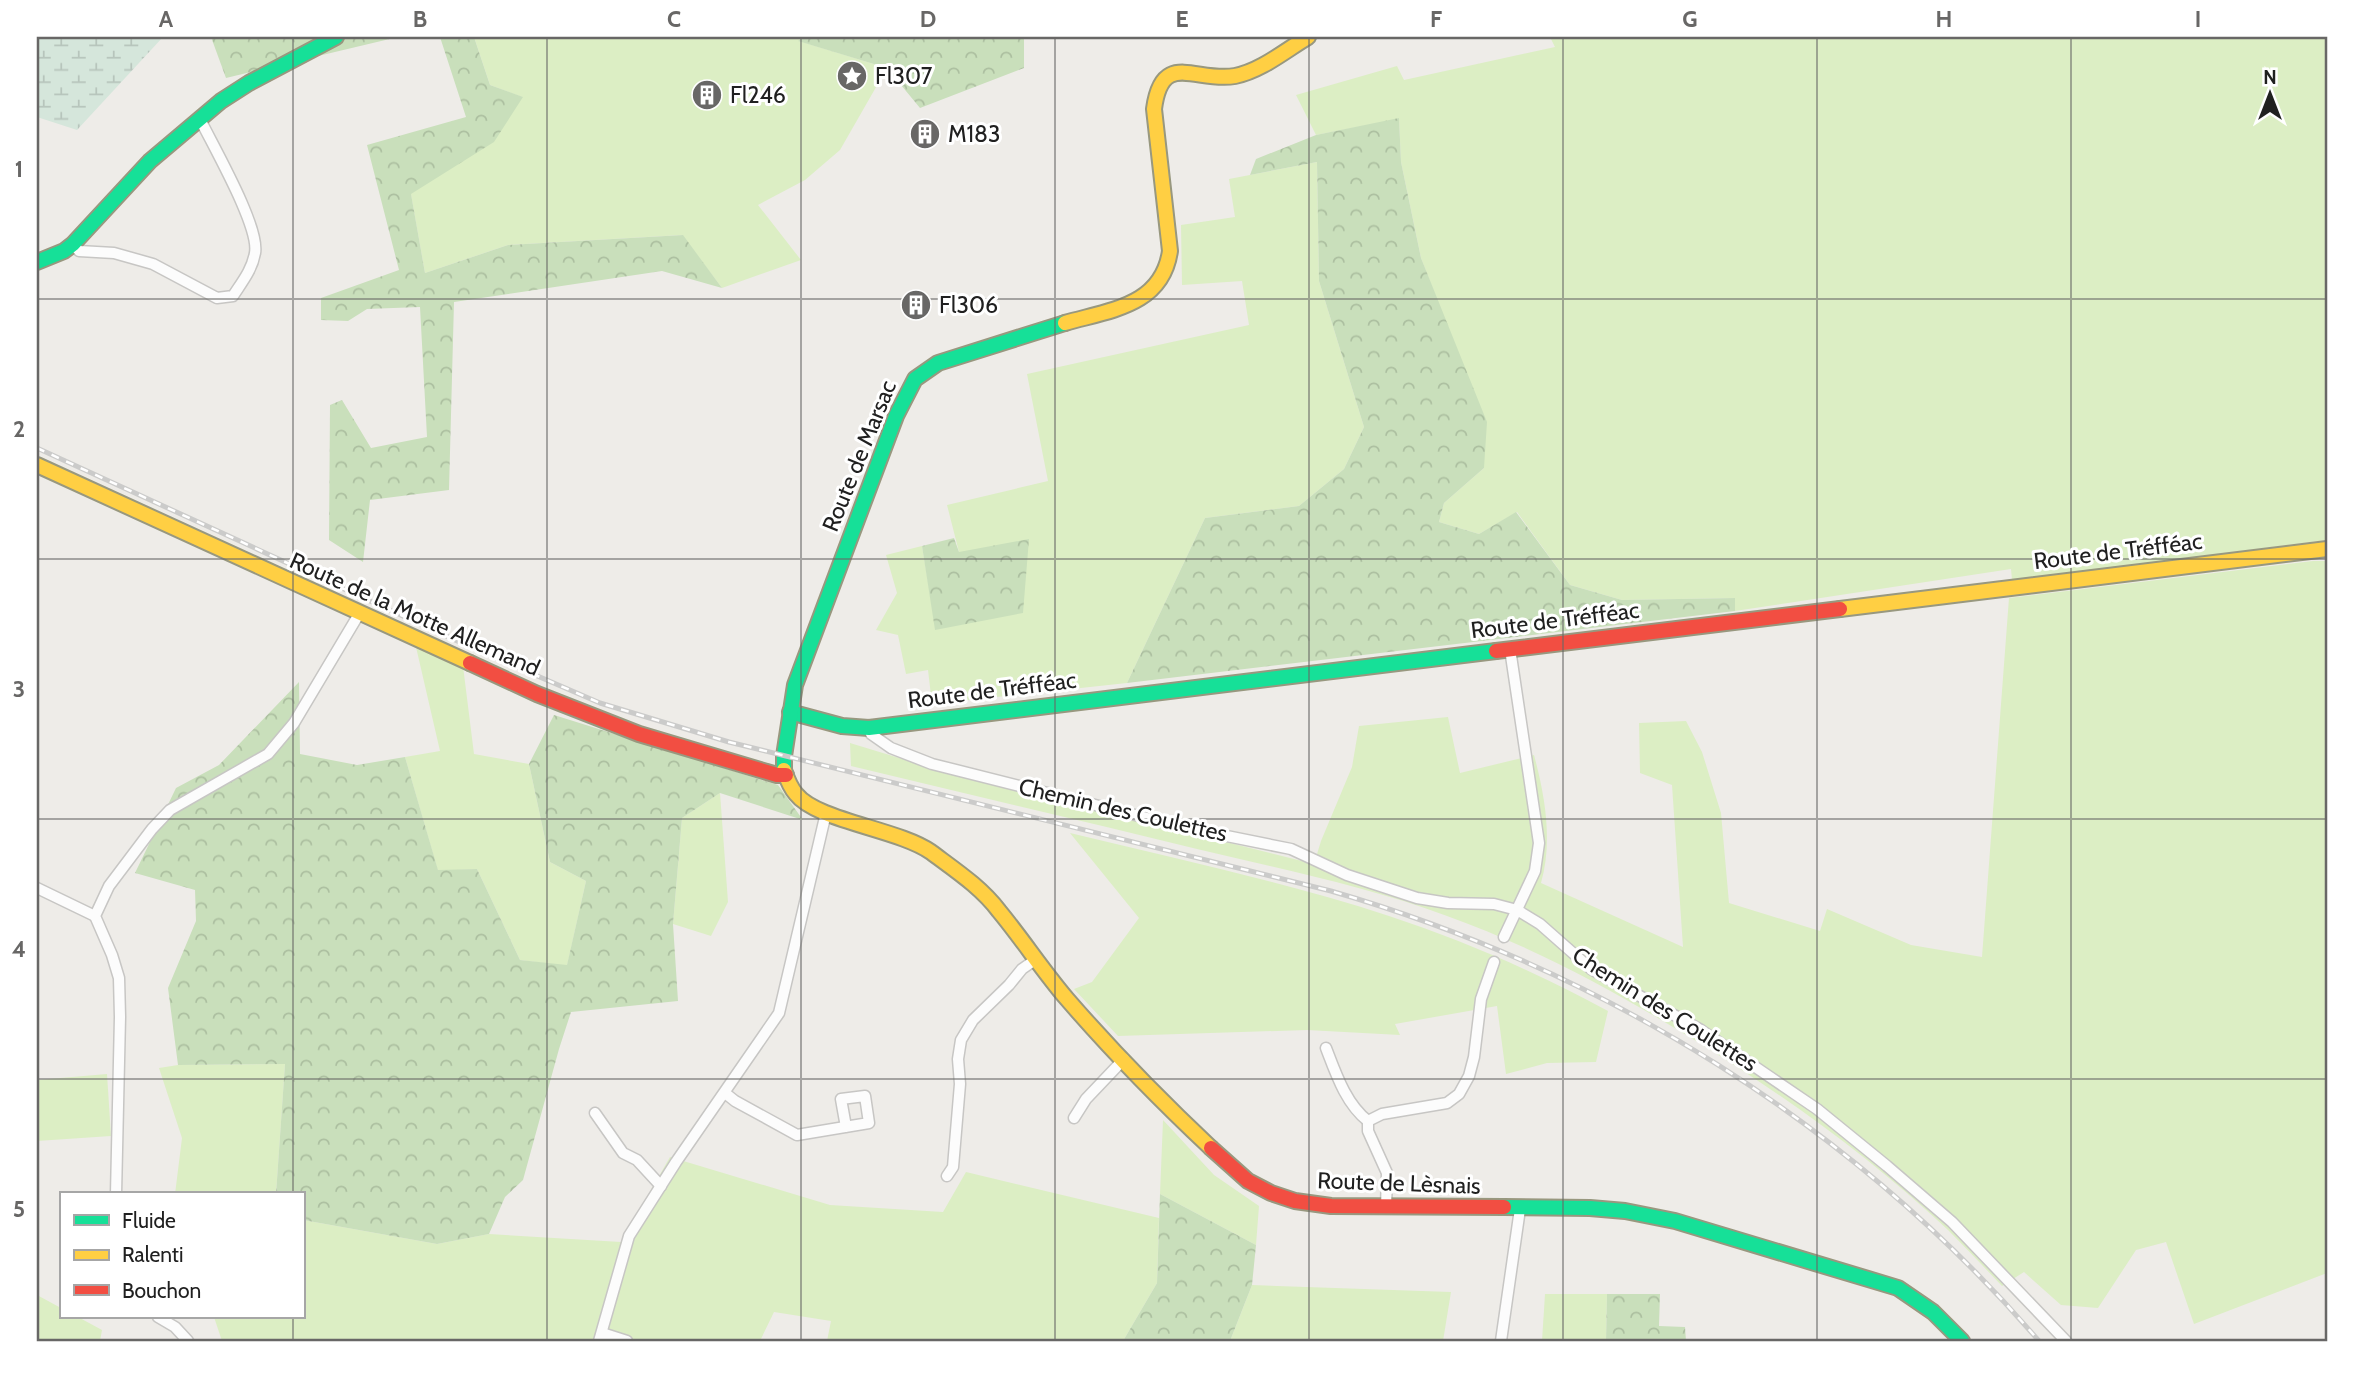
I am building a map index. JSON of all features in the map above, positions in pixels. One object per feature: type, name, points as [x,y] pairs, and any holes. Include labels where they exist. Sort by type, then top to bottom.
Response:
[{"type":"street","points":[[37,262],[64,251],[73,244],[150,161],[221,101],[249,83],[336,37]]},
{"type":"street","name":"Route de Marsac","points":[[790,712],[803,663],[896,416],[915,379],[938,363],[1128,304],[1154,290],[1168,266],[1170,251],[1154,109],[1154,94],[1158,82],[1167,75],[1181,73],[1236,77],[1308,37]]},
{"type":"street","points":[[73,244],[79,251],[114,253],[153,264],[218,298],[233,296],[251,268],[256,250],[250,223],[200,119]]},
{"type":"street","name":"Route de la Motte Allemand","points":[[37,465],[537,694],[639,734],[777,775],[786,775]]},
{"type":"street","name":"Route de Tréfféac","points":[[790,712],[842,726],[869,728],[2327,550]]},
{"type":"street","points":[[95,916],[109,886],[170,810],[268,754],[294,723],[359,614]]},
{"type":"street","points":[[1504,937],[1535,871],[1539,843],[1510,649]]},
{"type":"street","points":[[786,775],[784,756],[790,712]]},
{"type":"street","name":"Chemin des Coulettes","points":[[869,728],[871,734],[891,748],[932,764],[1176,826],[1291,849],[1347,875],[1417,898],[1448,903],[1494,904],[1517,910],[1540,924],[1591,968],[1701,1030],[1817,1109],[1952,1222],[2066,1341]]},
{"type":"street","name":"Route de Lèsnais","points":[[786,775],[797,796],[808,805],[925,848],[964,876],[998,908],[1069,1002],[1175,1114],[1248,1181],[1271,1193],[1294,1201],[1331,1206],[1590,1208],[1625,1211],[1717,1232],[1898,1288],[1941,1317],[1962,1341]]},
{"type":"street","points":[[627,1341],[601,1337],[629,1236],[779,1013],[827,813]]},
{"type":"street","points":[[37,888],[95,916],[119,978],[116,1192]]},
{"type":"street","points":[[947,1176],[953,1167],[961,1041],[973,1020],[1022,969],[1035,960]]},
{"type":"street","points":[[1368,1121],[1382,1114],[1447,1103],[1459,1094],[1471,1066],[1482,999],[1494,962]]},
{"type":"street","points":[[1326,1048],[1339,1081],[1357,1113],[1368,1121]]},
{"type":"street","points":[[1074,1118],[1086,1098],[1124,1059]]},
{"type":"street","points":[[725,1093],[797,1135],[846,1127]]},
{"type":"street","points":[[595,1113],[623,1153],[637,1160],[661,1186]]},
{"type":"street","points":[[1368,1121],[1368,1130],[1387,1173],[1386,1208]]},
{"type":"street","points":[[1501,1341],[1520,1209]]},
{"type":"street","points":[[160,1318],[175,1327],[188,1341]]},
{"type":"green space","points":[[37,37],[163,37],[77,130],[37,117]]},
{"type":"green space","points":[[211,37],[398,37],[226,78]]},
{"type":"green space","points":[[440,37],[474,37],[490,85],[523,97],[494,142],[411,194],[425,273],[508,245],[683,235],[722,288],[662,271],[454,302],[449,490],[370,500],[363,562],[329,540],[330,405],[342,400],[371,448],[427,437],[420,307],[367,309],[348,321],[321,320],[321,298],[399,270],[367,145],[466,117]]},
{"type":"green space","points":[[474,37],[804,37],[799,41],[887,68],[840,150],[805,180],[758,205],[801,260],[722,288],[682,235],[508,245],[425,273],[410,189],[522,97],[490,85]]},
{"type":"green space","points":[[804,37],[1024,37],[1024,68],[920,108],[887,68],[798,41]]},
{"type":"green space","points":[[1550,37],[2327,37],[2327,540],[2012,580],[2011,569],[1735,611],[1735,598],[1622,600],[1570,585],[1517,512],[1479,534],[1439,522],[1444,503],[1484,468],[1448,328],[1421,258],[1401,162],[1399,119],[1316,135],[1296,95],[1397,66],[1404,80],[1555,47]]},
{"type":"green space","points":[[1399,118],[1401,162],[1421,258],[1487,422],[1484,468],[1444,503],[1439,522],[1479,534],[1516,512],[1570,585],[1622,600],[1735,598],[1735,611],[1127,683],[1205,518],[1299,506],[1344,469],[1364,427],[1319,281],[1317,162],[1250,175],[1256,159],[1316,135]]},
{"type":"green space","points":[[1317,162],[1319,281],[1364,427],[1344,469],[1299,506],[1205,518],[1127,683],[932,704],[928,670],[906,674],[898,635],[876,630],[897,593],[886,555],[922,546],[936,629],[959,552],[947,505],[1048,481],[1027,374],[1249,325],[1242,281],[1182,285],[1181,225],[1235,217],[1229,179]]},
{"type":"green space","points":[[954,538],[959,552],[1029,539],[1023,613],[935,630],[922,546]]},
{"type":"green space","points":[[2327,561],[2327,1273],[2194,1324],[2166,1242],[2136,1250],[2098,1308],[2061,1305],[2024,1272],[2002,1286],[1948,1230],[1885,1174],[1784,1098],[1714,1052],[1622,998],[1566,967],[1477,927],[1416,905],[1323,879],[851,766],[850,743],[942,771],[1314,864],[1352,767],[1359,726],[1448,717],[1460,773],[1534,755],[1547,835],[1541,883],[1683,947],[1672,785],[1640,773],[1639,723],[1686,721],[1702,752],[1721,813],[1729,903],[1820,931],[1827,909],[1911,945],[1982,957],[2009,598]]},
{"type":"green space","points":[[416,647],[463,666],[474,754],[529,764],[550,862],[586,881],[567,966],[520,960],[477,869],[438,871],[405,757],[440,751]]},
{"type":"green space","points":[[299,682],[300,754],[357,765],[405,757],[438,870],[477,869],[520,960],[567,965],[586,881],[550,862],[529,764],[554,715],[778,785],[803,820],[720,793],[682,818],[673,924],[678,1001],[571,1012],[523,1180],[505,1197],[489,1234],[437,1244],[304,1220],[304,1192],[276,1192],[285,1064],[178,1065],[168,988],[196,921],[195,890],[135,873],[176,788],[219,765]]},
{"type":"green space","points":[[720,793],[728,902],[711,936],[673,924],[682,818]]},
{"type":"green space","points":[[1070,833],[1310,892],[1417,926],[1501,959],[1608,1011],[1596,1062],[1547,1063],[1506,1074],[1497,1006],[1395,1024],[1400,1035],[1307,1030],[1118,1036],[1074,989],[1092,982],[1139,918]]},
{"type":"green space","points":[[285,1064],[276,1192],[175,1192],[182,1138],[159,1068],[178,1065]]},
{"type":"green space","points":[[107,1074],[111,1136],[37,1141],[37,1080]]},
{"type":"green space","points":[[1163,1120],[1214,1175],[1259,1206],[1256,1245],[1160,1194]]},
{"type":"green space","points":[[670,1157],[830,1205],[943,1212],[966,1172],[1159,1218],[1157,1283],[1123,1341],[827,1341],[831,1321],[774,1312],[760,1341],[222,1341],[214,1318],[304,1318],[304,1220],[437,1244],[489,1234],[621,1242]]},
{"type":"green space","points":[[1160,1194],[1256,1245],[1252,1285],[1230,1341],[1123,1341],[1157,1283]]},
{"type":"green space","points":[[1252,1285],[1451,1292],[1443,1341],[1230,1341]]},
{"type":"green space","points":[[1545,1294],[1607,1294],[1606,1341],[1542,1341]]},
{"type":"green space","points":[[1607,1294],[1660,1294],[1659,1326],[1685,1327],[1686,1341],[1606,1341]]},
{"type":"green space","points":[[37,1295],[60,1307],[60,1318],[80,1318],[102,1330],[100,1341],[37,1341]]},
{"type":"railway","points":[[37,448],[466,645],[600,703],[729,742],[1331,891],[1432,924],[1531,964],[1626,1011],[1718,1065],[1805,1125],[1888,1191],[1966,1263],[2039,1341]]},
{"type":"traffic: fast","points":[[37,262],[64,251],[73,244],[150,161],[221,101],[249,83],[336,37]]},
{"type":"traffic: fast","points":[[784,770],[795,685],[896,416],[915,379],[938,363],[1065,323]]},
{"type":"traffic: fast","points":[[790,712],[842,726],[869,728],[1496,651]]},
{"type":"traffic: fast","points":[[1504,1207],[1590,1208],[1625,1211],[1675,1221],[1898,1288],[1933,1312],[1962,1341]]},
{"type":"traffic: slow","points":[[1065,323],[1131,303],[1157,284],[1165,269],[1170,251],[1154,109],[1158,91],[1165,80],[1173,74],[1183,73],[1221,77],[1245,73],[1264,65],[1308,37]]},
{"type":"traffic: slow","points":[[37,465],[470,663]]},
{"type":"traffic: slow","points":[[1840,609],[2327,549]]},
{"type":"traffic: slow","points":[[784,770],[792,789],[806,803],[839,818],[917,844],[976,887],[992,902],[1084,1018],[1211,1148]]},
{"type":"traffic: jam","points":[[1496,651],[1840,609]]},
{"type":"traffic: jam","points":[[470,663],[537,694],[639,734],[777,775],[786,775]]},
{"type":"traffic: jam","points":[[1211,1148],[1248,1181],[1295,1201],[1331,1206],[1504,1207]]},
{"type":"place","name":"Fl307","points":[[852,76]]},
{"type":"place","name":"Fl246","points":[[707,95]]},
{"type":"place","name":"M183","points":[[925,134]]},
{"type":"place","name":"Fl306","points":[[916,305]]}]
